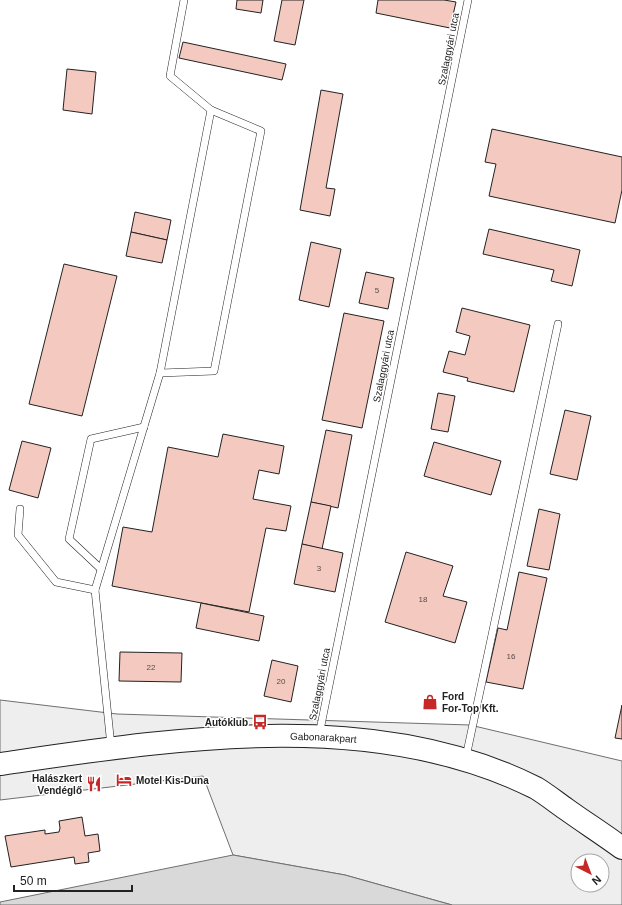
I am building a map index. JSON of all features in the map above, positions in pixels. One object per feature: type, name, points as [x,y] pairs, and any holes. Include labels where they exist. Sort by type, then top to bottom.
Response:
[{"type":"main road","name":"Gabonarakpart","points":[[0,764],[112,748],[232,737],[319,737],[374,741],[432,751],[485,766],[537,789],[622,848]]},
{"type":"lane","points":[[160,373],[214,370],[261,131],[211,110],[170,76],[184,0]]},
{"type":"lane","name":"Szalaggyári utca","points":[[319,737],[468,0]]},
{"type":"lane","points":[[112,748],[95,590],[160,373],[211,110]]},
{"type":"lane","points":[[466,760],[558,324]]},
{"type":"lane","points":[[101,569],[69,539],[91,439],[144,427]]},
{"type":"lane","points":[[20,509],[18,535],[56,582],[95,590]]},
{"type":"shaded area","points":[[0,700],[117,714],[470,725],[622,761],[622,905],[452,905],[345,875],[233,855],[203,776],[0,800]]},
{"type":"shaded area","points":[[233,855],[345,875],[452,905],[0,905],[0,902]]},
{"type":"building","points":[[237,0],[263,0],[261,13],[236,9]]},
{"type":"building","points":[[282,0],[304,0],[295,45],[274,41]]},
{"type":"building","points":[[378,0],[444,0],[456,2],[450,28],[376,13]]},
{"type":"building","points":[[183,42],[286,64],[282,80],[179,58]]},
{"type":"building","points":[[67,69],[96,72],[92,114],[63,110]]},
{"type":"building","points":[[321,90],[343,94],[326,188],[335,189],[330,216],[300,210]]},
{"type":"building","points":[[492,129],[622,157],[622,190],[615,223],[489,196],[496,164],[485,162]]},
{"type":"building","points":[[135,212],[171,220],[167,240],[131,232]]},
{"type":"building","points":[[489,229],[580,250],[572,286],[551,281],[554,270],[483,254]]},
{"type":"building","points":[[131,232],[167,240],[162,263],[126,256]]},
{"type":"building","points":[[311,242],[341,249],[329,307],[299,300]]},
{"type":"building","points":[[64,264],[117,276],[82,416],[29,404]]},
{"type":"building","points":[[366,272],[394,278],[388,309],[359,303]]},
{"type":"building","points":[[462,308],[530,325],[514,392],[467,381],[468,378],[443,372],[449,351],[465,355],[470,336],[456,332]]},
{"type":"building","points":[[344,313],[384,321],[362,428],[322,420]]},
{"type":"building","points":[[438,393],[455,396],[448,432],[431,429]]},
{"type":"building","points":[[565,410],[591,416],[577,480],[550,474]]},
{"type":"building","points":[[326,430],[352,435],[338,508],[311,502]]},
{"type":"building","points":[[223,434],[284,446],[279,474],[259,470],[253,499],[291,506],[286,531],[266,528],[249,612],[112,586],[123,527],[152,532],[168,447],[218,457]]},
{"type":"building","points":[[22,441],[51,448],[38,498],[9,490]]},
{"type":"building","points":[[434,442],[501,461],[491,495],[424,476]]},
{"type":"building","points":[[311,502],[331,506],[322,549],[302,544]]},
{"type":"building","points":[[539,509],[560,514],[549,570],[527,566]]},
{"type":"building","points":[[302,544],[343,553],[335,592],[294,584]]},
{"type":"building","points":[[406,552],[453,566],[443,596],[467,602],[455,643],[385,622]]},
{"type":"building","points":[[519,572],[547,578],[523,689],[486,682],[498,628],[507,630]]},
{"type":"building","points":[[201,603],[264,616],[259,641],[196,628]]},
{"type":"building","points":[[120,652],[182,653],[181,682],[119,681]]},
{"type":"building","points":[[272,660],[298,666],[291,702],[264,696]]},
{"type":"building","points":[[622,705],[622,739],[615,738]]},
{"type":"building","points":[[82,817],[85,836],[98,834],[100,851],[88,853],[89,862],[75,864],[74,857],[11,867],[5,836],[45,830],[45,834],[59,832],[59,821]]},
{"type":"place","name":"Ford For-Top Kft.","points":[[430,702]]},
{"type":"place","name":"Autóklub","points":[[260,722]]},
{"type":"place","name":"Motel Kis-Duna","points":[[124,780]]},
{"type":"place","name":"Halászkert Vendéglő","points":[[94,784]]}]
